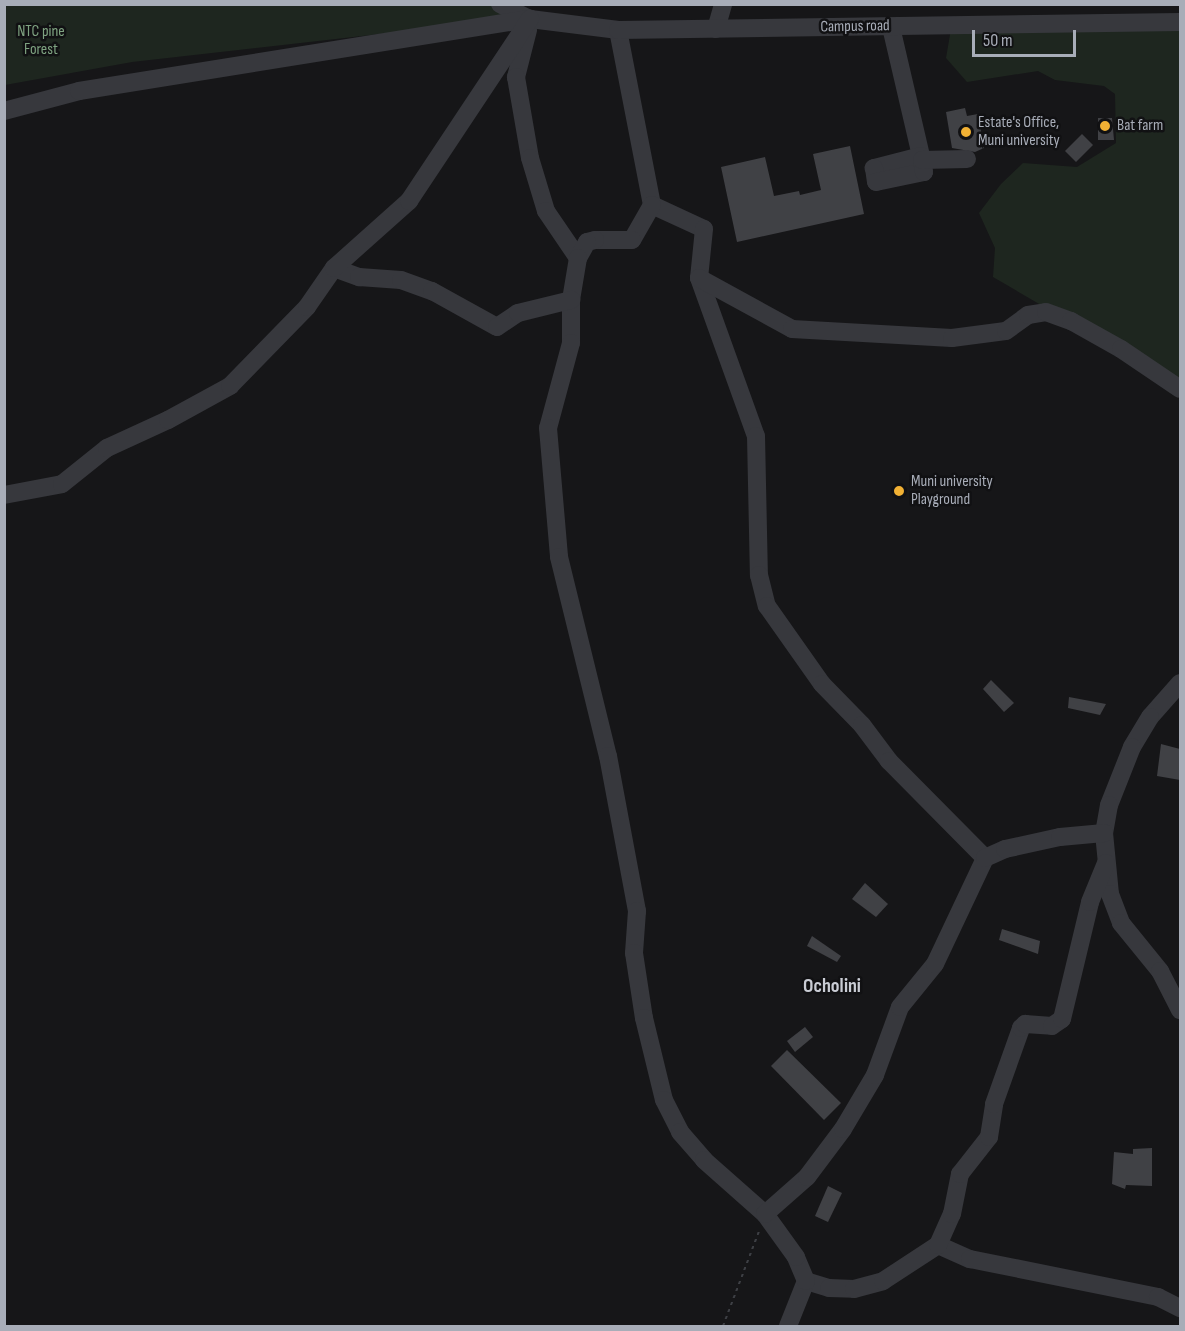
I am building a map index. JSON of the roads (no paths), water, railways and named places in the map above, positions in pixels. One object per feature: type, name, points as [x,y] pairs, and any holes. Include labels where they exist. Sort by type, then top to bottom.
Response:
[{"type":"street","points":[[500,4],[530,19]]},
{"type":"street","points":[[716,29],[723,4]]},
{"type":"street","points":[[4,111],[79,91],[530,19]]},
{"type":"street","points":[[530,19],[516,77],[530,158],[546,211],[578,258]]},
{"type":"street","points":[[4,495],[62,484],[107,448],[168,420],[230,386],[307,307],[334,268],[408,201],[530,19]]},
{"type":"street","name":"Campus road","points":[[530,19],[618,30],[1180,22]]},
{"type":"street","points":[[891,27],[921,156],[874,168],[876,182],[924,172],[922,160],[967,159]]},
{"type":"street","points":[[618,30],[652,205],[632,240],[587,242],[578,258],[571,300],[571,344],[548,428],[559,557],[608,756],[637,911],[634,953],[644,1018],[664,1100],[680,1132],[704,1160],[765,1214],[796,1257],[806,1281],[788,1326]]},
{"type":"street","points":[[652,205],[704,229],[699,278],[756,436],[759,575],[767,606],[822,684],[862,725],[889,761],[985,858]]},
{"type":"street","points":[[334,268],[359,277],[401,280],[432,291],[497,327],[518,313],[571,300]]},
{"type":"street","points":[[699,278],[792,328],[952,338],[1006,332],[1028,315],[1046,312],[1071,321],[1121,349],[1180,389]]},
{"type":"street","points":[[1180,683],[1150,717],[1132,747],[1109,805],[1104,833],[1110,894],[1121,923],[1160,971],[1180,1010]]},
{"type":"street","points":[[765,1214],[807,1177],[843,1129],[875,1075],[900,1007],[935,964],[985,858],[1005,849],[1060,837],[1104,833]]},
{"type":"street","points":[[806,1281],[829,1288],[854,1289],[883,1281],[938,1245],[952,1214],[960,1174],[989,1137],[994,1104],[1021,1028],[1025,1024],[1052,1026],[1062,1018],[1090,902],[1106,862]]},
{"type":"street","points":[[938,1245],[970,1259],[1158,1297],[1180,1308]]},
{"type":"place","name":"Bat farm","points":[[1105,126]]},
{"type":"place","name":"Estate's Office, Muni university","points":[[966,132]]},
{"type":"place","name":"Muni university Playground","points":[[899,491]]},
{"type":"district","name":"Ocholini","points":[[832,986]]},
{"type":"park label","name":"NTC pine Forest","points":[[41,41]]}]
